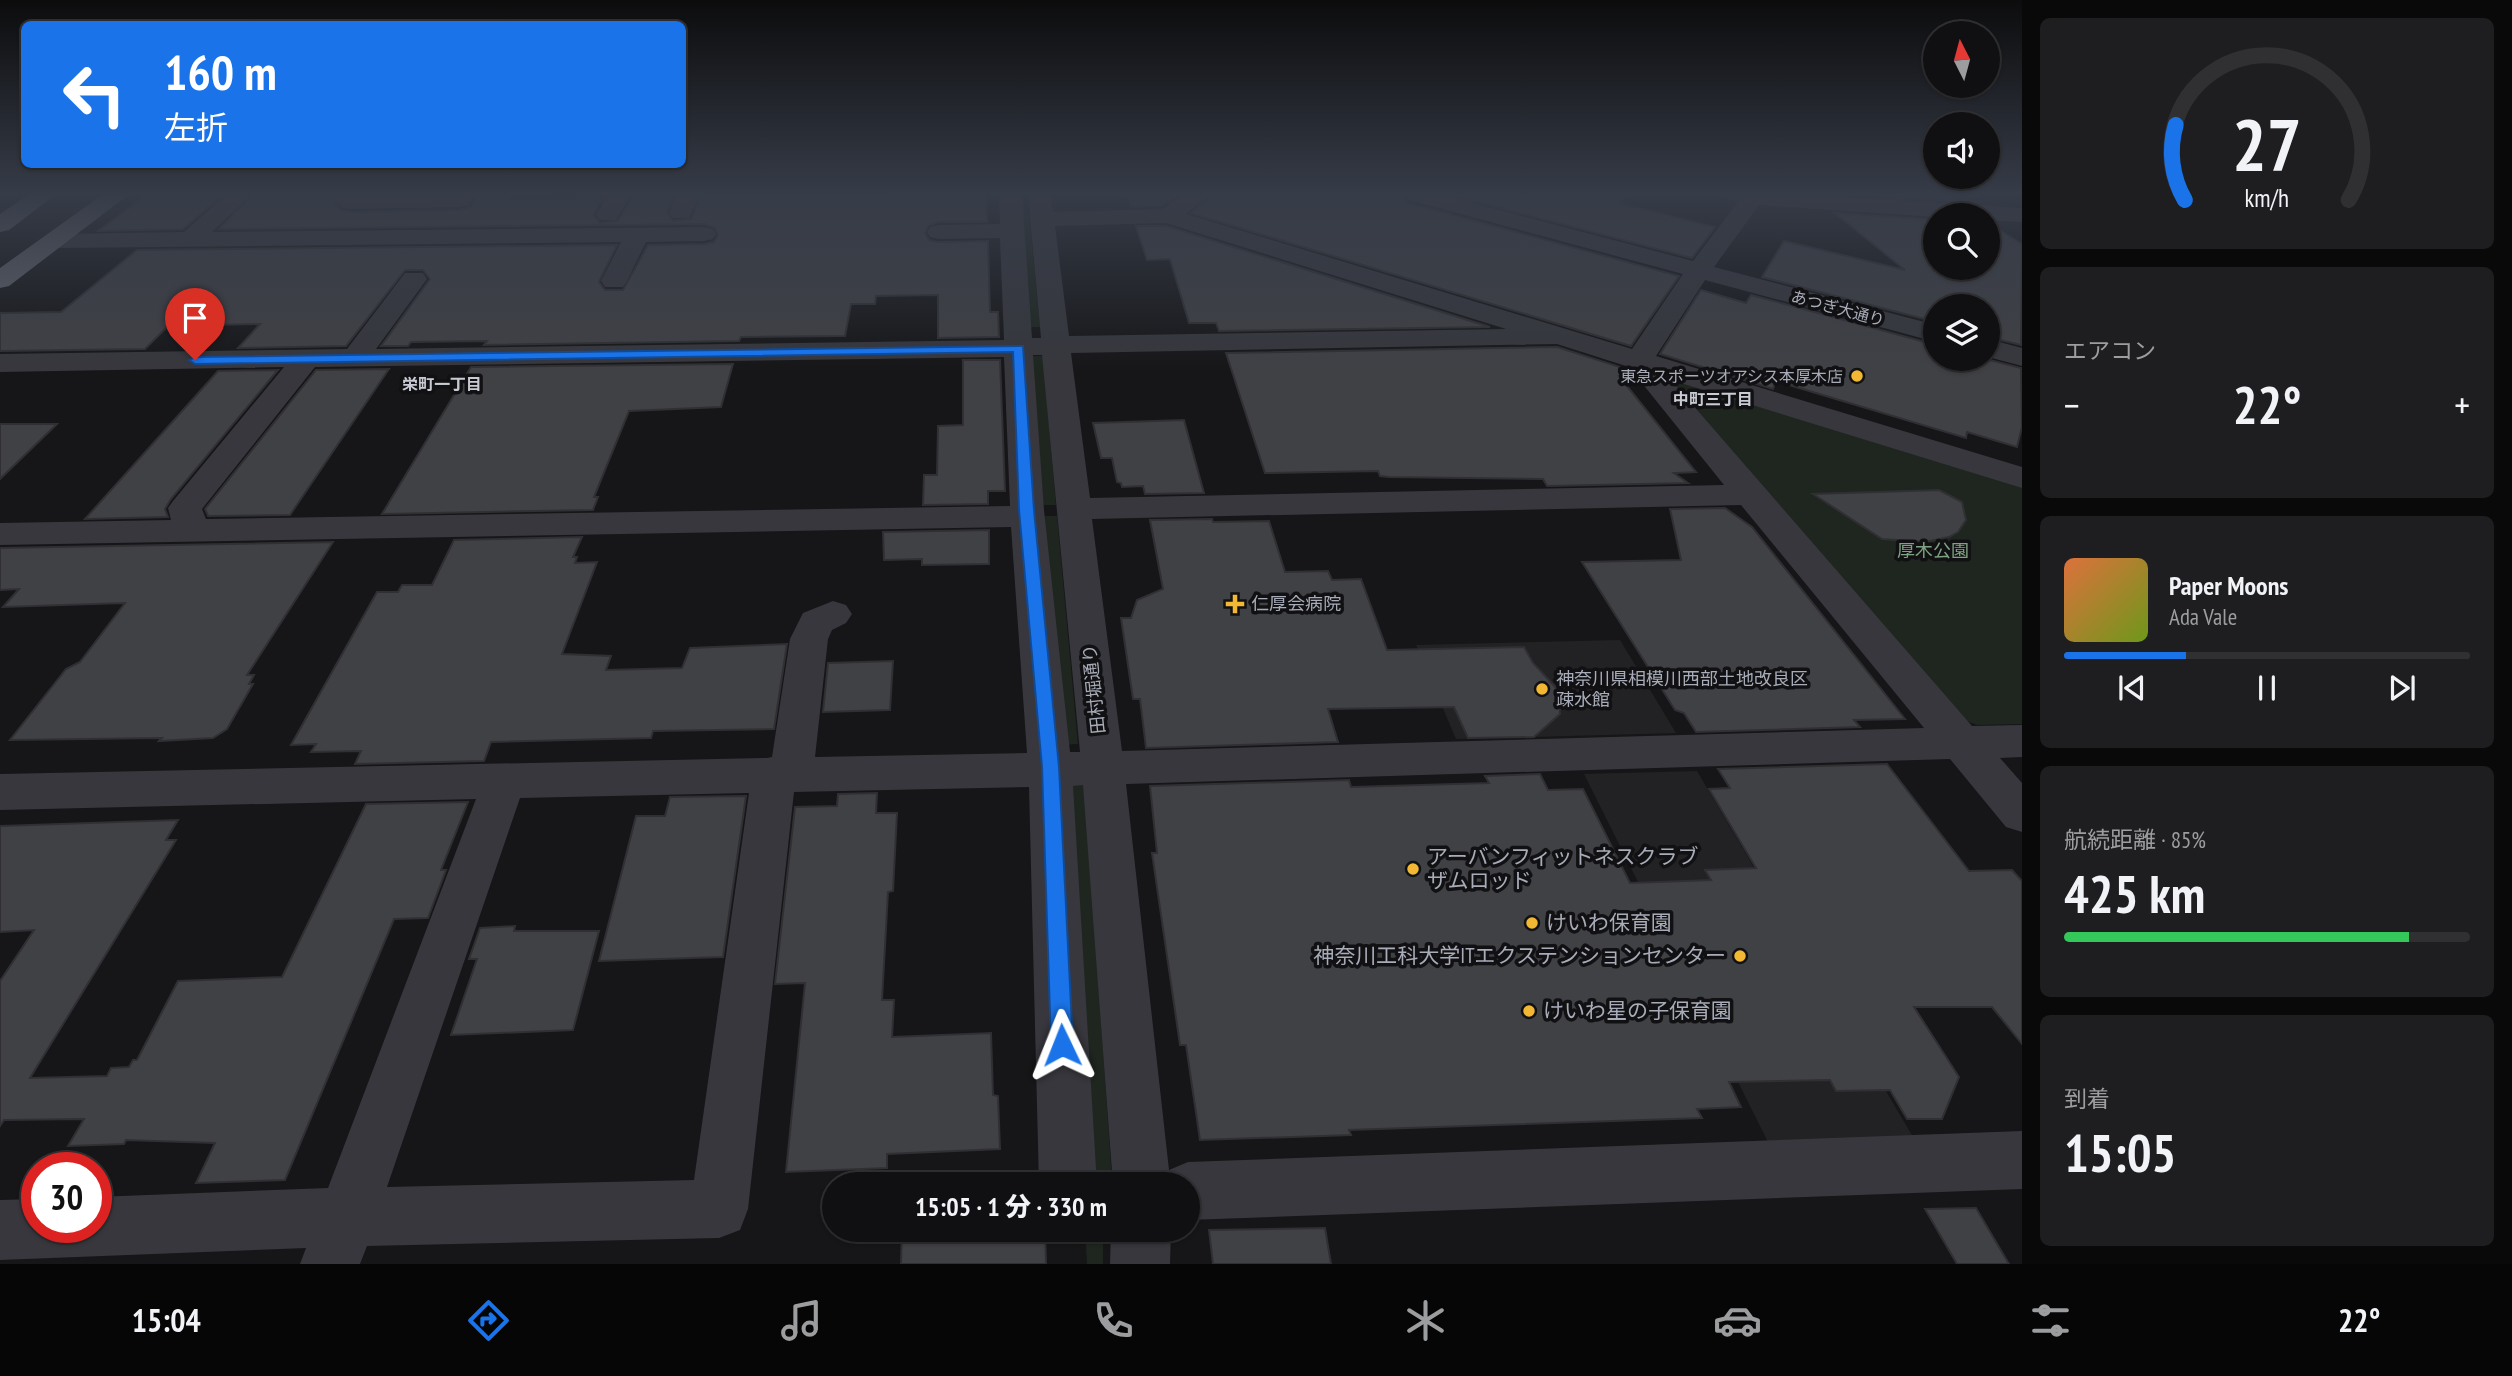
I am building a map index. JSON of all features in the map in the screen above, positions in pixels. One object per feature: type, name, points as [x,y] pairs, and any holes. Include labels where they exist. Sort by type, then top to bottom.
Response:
[{"type":"highway","points":[[0,280],[38,254]]},
{"type":"street","points":[[614,281],[628,254]]},
{"type":"street","points":[[1030,254],[1037,347],[1028,516],[1051,767],[1067,1172]]},
{"type":"street","points":[[1291,254],[2022,478]]},
{"type":"street","name":"あつぎ大通り","points":[[1639,254],[1923,330]]},
{"type":"street","points":[[1639,360],[1709,254]]},
{"type":"street","points":[[355,358],[414,279]]},
{"type":"street","points":[[0,363],[1558,336]]},
{"type":"street","name":"田村堀通り","points":[[1037,347],[1075,509],[1103,768],[1141,1172]]},
{"type":"street","points":[[2000,351],[2022,357]]},
{"type":"street","points":[[181,531],[190,520],[185,508],[306,359]]},
{"type":"street","points":[[1639,360],[1750,495],[2022,814]]},
{"type":"street","points":[[1075,509],[1750,495]]},
{"type":"street","points":[[0,534],[1028,516]]},
{"type":"street","points":[[112,1228],[338,1240],[719,1209],[783,773],[809,639],[816,622],[833,614]]},
{"type":"street","points":[[0,792],[1051,767],[1103,768],[2022,741]]},
{"type":"street","points":[[338,1240],[505,779]]},
{"type":"street","points":[[1200,1191],[2022,1160]]},
{"type":"street","points":[[0,1230],[21,1229]]},
{"type":"street","points":[[1140,1264],[1141,1242]]},
{"type":"shaded area","name":"神奈川県相模川西部土地改良区 疎水館","points":[[1620,640],[1676,733],[1456,739],[1416,645]]},
{"type":"shaded area","name":"神奈川工科大学ITエクステンションセンター","points":[[1697,771],[1913,1137],[1768,1142],[1584,774]]},
{"type":"green space","points":[[1019,254],[1033,254],[1040,327],[1025,327]]},
{"type":"green space","points":[[1030,356],[1043,356],[1056,505],[1040,505]]},
{"type":"green space","name":"厚木公園","points":[[1683,381],[2022,486],[2022,724],[1977,725],[1959,718],[1674,384]]},
{"type":"green space","points":[[1042,516],[1057,516],[1078,744],[1059,745]]},
{"type":"green space","points":[[1062,775],[1084,775],[1111,1172],[1083,1172]]},
{"type":"green space","points":[[1086,1242],[1103,1242],[1103,1264],[1087,1264]]},
{"type":"building","points":[[132,254],[613,254],[599,282],[605,290],[623,290],[643,254],[988,254],[990,312],[998,312],[999,337],[938,338],[938,295],[876,296],[875,304],[851,304],[845,336],[741,337],[739,341],[484,345],[487,341],[411,342],[408,346],[381,346],[430,279],[423,270],[405,270],[346,346],[238,348],[260,324],[168,326],[145,349],[0,351],[0,313],[61,312]]},
{"type":"building","points":[[1145,254],[1256,254],[1490,327],[1219,331],[1216,323],[1189,323],[1170,259],[1147,260]]},
{"type":"building","points":[[1327,254],[1597,254],[1679,276],[1631,346]]},
{"type":"building","points":[[1677,254],[1695,254],[1692,258]]},
{"type":"building","points":[[1776,254],[1838,254],[1905,270],[1885,254],[1923,254],[1923,280],[2000,280],[2000,254],[2022,254],[2021,345],[2000,340],[2000,294],[1923,294],[1923,319],[1762,277]]},
{"type":"building","points":[[1701,290],[1746,303],[1751,295],[1923,341],[1923,371],[2000,371],[2000,363],[2021,368],[2022,427],[2017,447],[1967,432],[1966,438],[1776,381],[1773,389],[1660,354]]},
{"type":"building","points":[[1557,347],[1620,367],[1627,375],[1619,376],[1696,472],[1674,473],[1688,483],[1547,486],[1543,479],[1389,477],[1380,476],[1378,471],[1265,473],[1226,353]]},
{"type":"building","points":[[963,360],[1000,360],[1005,491],[988,491],[988,504],[923,505],[924,475],[937,475],[938,426],[963,425]]},
{"type":"building","points":[[733,364],[721,407],[629,411],[594,497],[598,497],[593,510],[382,514],[471,367]]},
{"type":"building","points":[[389,369],[290,515],[208,516],[205,509],[316,370]]},
{"type":"building","points":[[278,370],[171,499],[165,509],[168,517],[85,519],[218,371]]},
{"type":"building","points":[[1184,420],[1204,493],[1145,494],[1143,486],[1122,487],[1121,483],[1117,482],[1112,458],[1101,458],[1093,423]]},
{"type":"building","points":[[0,424],[57,424],[0,479]]},
{"type":"building","points":[[1939,490],[1962,502],[1966,520],[1958,532],[1949,537],[1925,542],[1882,539],[1813,494]]},
{"type":"building","points":[[1725,508],[1752,527],[1905,719],[1854,720],[1860,727],[1696,732],[1684,713],[1675,710],[1582,562],[1681,560],[1670,509]]},
{"type":"building","points":[[1212,519],[1213,522],[1269,521],[1285,572],[1328,571],[1332,580],[1361,579],[1387,650],[1524,647],[1533,663],[1559,691],[1560,714],[1534,737],[1468,738],[1454,707],[1328,709],[1338,742],[1146,748],[1140,699],[1133,699],[1121,618],[1131,618],[1137,600],[1163,589],[1150,520]]},
{"type":"building","points":[[989,530],[989,564],[922,565],[922,559],[884,560],[883,532]]},
{"type":"building","points":[[582,537],[573,557],[577,557],[575,563],[597,562],[562,654],[611,656],[606,670],[682,668],[690,648],[787,644],[774,729],[653,731],[651,738],[491,742],[484,761],[355,764],[361,751],[311,752],[316,744],[291,745],[377,592],[398,592],[402,585],[432,585],[454,540]]},
{"type":"building","points":[[333,542],[247,675],[254,675],[249,684],[253,684],[227,729],[213,738],[159,741],[162,738],[10,740],[66,669],[80,662],[125,603],[3,607],[19,589],[0,590],[0,548]]},
{"type":"building","points":[[893,661],[890,710],[823,712],[828,663]]},
{"type":"building","points":[[1887,764],[1969,871],[2012,870],[2022,881],[2022,1044],[1992,1007],[1914,1007],[1959,1077],[1942,1119],[1907,1119],[1890,1090],[1836,1091],[1830,1080],[1729,1082],[1741,1107],[1697,1109],[1702,1118],[1349,1130],[1351,1135],[1200,1140],[1186,1045],[1180,1045],[1152,853],[1157,853],[1150,786],[1349,780],[1351,787],[1489,783],[1485,776],[1540,774],[1548,790],[1583,789],[1630,883],[1711,880],[1705,870],[1756,868],[1709,789],[1730,788],[1718,769]]},
{"type":"building","points":[[877,793],[876,813],[897,813],[893,891],[888,892],[882,1000],[894,1000],[892,1037],[991,1033],[993,1095],[998,1096],[1000,1149],[887,1154],[887,1168],[786,1172],[805,983],[775,984],[795,807],[837,806],[838,794]]},
{"type":"building","points":[[746,796],[723,957],[599,961],[636,816],[665,816],[670,797]]},
{"type":"building","points":[[468,802],[441,870],[446,870],[428,918],[394,919],[285,1180],[196,1183],[215,1143],[126,1140],[124,1144],[68,1146],[84,1119],[4,1120],[0,1126],[0,981],[34,930],[0,932],[0,826],[178,820],[166,840],[176,840],[30,1078],[107,1076],[111,1068],[129,1067],[133,1060],[137,1060],[178,981],[282,977],[366,804]]},
{"type":"building","points":[[515,926],[514,931],[599,931],[573,1030],[451,1035],[477,959],[469,959],[480,928]]},
{"type":"building","points":[[1976,1208],[2009,1264],[1957,1264],[1925,1209]]},
{"type":"building","points":[[1325,1228],[1331,1264],[1213,1264],[1209,1230]]},
{"type":"building","points":[[902,1242],[1045,1242],[1046,1264],[901,1264]]},
{"type":"place","name":"東急スポーツオアシス本厚木店","points":[[1857,376]]},
{"type":"place","name":"仁厚会病院","points":[[1235,604]]},
{"type":"place","name":"神奈川県相模川西部土地改良区 疎水館","points":[[1542,689]]},
{"type":"place","name":"アーバンフィットネスクラブ ザムロッド","points":[[1413,869]]},
{"type":"place","name":"けいわ保育園","points":[[1532,923]]},
{"type":"place","name":"神奈川工科大学ITエクステンションセンター","points":[[1740,956]]},
{"type":"place","name":"けいわ星の子保育園","points":[[1529,1011]]},
{"type":"district","name":"栄町一丁目","points":[[442,384]]},
{"type":"district","name":"中町三丁目","points":[[1713,399]]},
{"type":"route","points":[[195,360],[1019,348],[1027,510],[1051,767],[1062,1045]]}]
